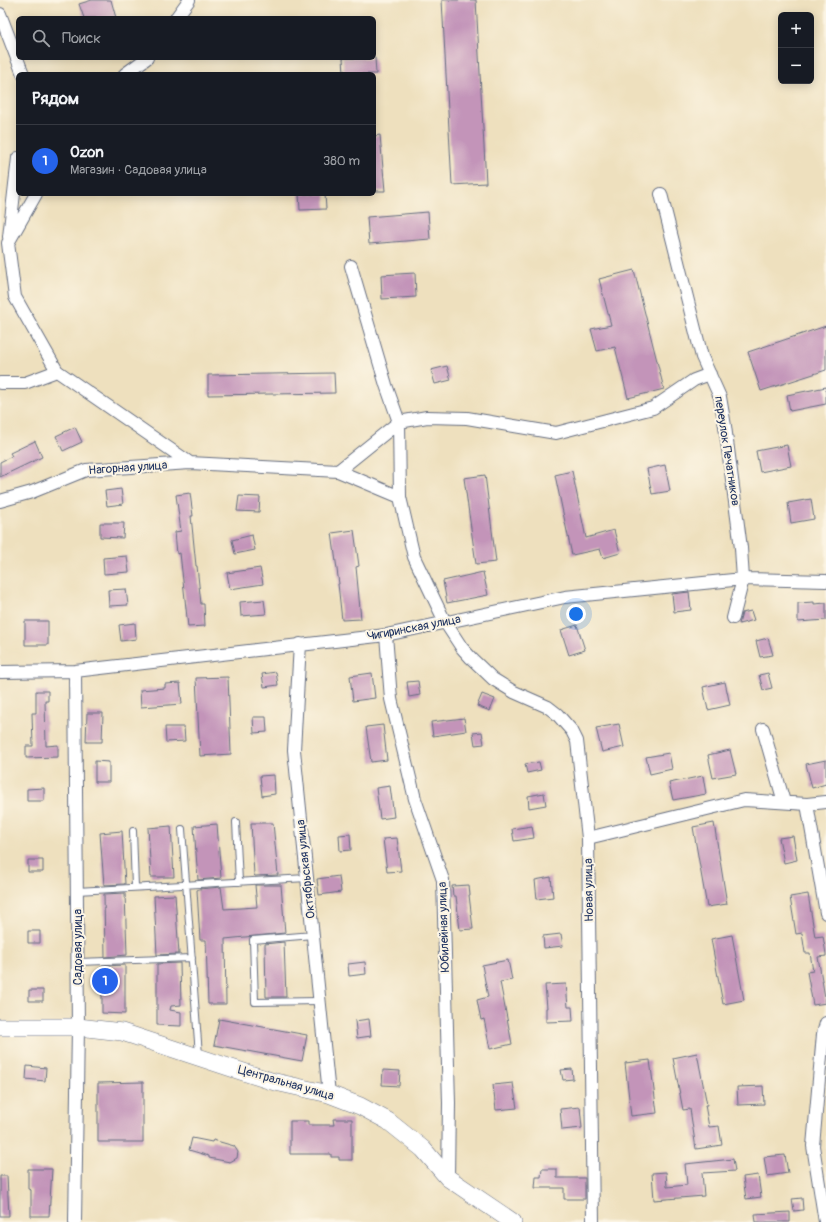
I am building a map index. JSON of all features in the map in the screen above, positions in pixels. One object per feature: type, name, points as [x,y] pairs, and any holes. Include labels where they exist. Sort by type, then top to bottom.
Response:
[{"type":"street","points":[[177,16],[189,0]]},
{"type":"street","points":[[0,14],[16,56]]},
{"type":"street","points":[[18,60],[22,72]]},
{"type":"street","points":[[128,72],[144,60]]},
{"type":"street","points":[[16,173],[6,248],[15,298],[57,371],[190,464]]},
{"type":"street","name":"переулок Печатников","points":[[661,194],[702,357],[720,397],[725,426],[741,548],[743,579],[733,618]]},
{"type":"street","points":[[6,248],[35,196]]},
{"type":"street","name":"Новая улица","points":[[351,266],[386,386],[399,422],[400,497],[414,556],[445,622],[462,648],[493,679],[514,692],[548,707],[557,714],[576,736],[588,838],[593,1222]]},
{"type":"street","points":[[0,383],[25,383],[57,371]]},
{"type":"street","points":[[400,497],[338,471],[399,422],[427,417],[467,418],[556,434],[652,408],[694,380],[710,374]]},
{"type":"street","name":"Нагорная улица","points":[[0,501],[32,492],[86,470],[190,464],[338,471]]},
{"type":"street","name":"Чигиринская улица","points":[[0,672],[75,671],[386,635],[565,596],[743,579],[826,581]]},
{"type":"street","name":"Юбилейная улица","points":[[386,635],[391,698],[415,800],[443,880],[449,1103],[448,1178]]},
{"type":"street","name":"Октябрьская улица","points":[[300,644],[294,750],[329,1094]]},
{"type":"street","name":"Садовая улица","points":[[75,671],[78,962],[75,1222]]},
{"type":"street","points":[[763,729],[784,802]]},
{"type":"street","points":[[588,838],[744,800],[807,804],[826,802]]},
{"type":"street","points":[[807,804],[826,913]]},
{"type":"street","points":[[825,1222],[813,1146],[822,1097],[823,1034],[826,1023]]},
{"type":"street","name":"Центральная улица","points":[[0,1027],[78,1027],[122,1032],[271,1081],[329,1094],[360,1106],[388,1121],[423,1149],[448,1178],[513,1222]]},
{"type":"lane","points":[[236,822],[239,882]]},
{"type":"lane","points":[[182,829],[199,1057]]},
{"type":"lane","points":[[133,832],[135,888]]},
{"type":"lane","points":[[77,891],[307,878]]},
{"type":"lane","points":[[313,935],[253,940],[255,1002],[320,1001]]},
{"type":"lane","points":[[78,962],[192,958]]},
{"type":"building","points":[[92,0],[111,0],[115,16],[83,16],[79,4]]},
{"type":"building","points":[[442,0],[476,0],[486,183],[452,185]]},
{"type":"building","points":[[343,60],[375,60],[376,72],[344,72]]},
{"type":"building","points":[[380,135],[385,191],[376,191],[376,136]]},
{"type":"building","points":[[299,196],[325,196],[326,209],[300,210]]},
{"type":"building","points":[[428,212],[430,239],[369,244],[367,217]]},
{"type":"building","points":[[634,270],[664,389],[628,398],[615,347],[597,351],[591,329],[611,325],[599,279]]},
{"type":"building","points":[[415,273],[416,297],[382,299],[381,275]]},
{"type":"building","points":[[826,326],[826,370],[761,391],[748,352]]},
{"type":"building","points":[[447,366],[451,380],[435,384],[431,370]]},
{"type":"building","points":[[334,373],[335,393],[208,395],[208,375]]},
{"type":"building","points":[[826,387],[826,404],[790,411],[787,395]]},
{"type":"building","points":[[75,427],[82,442],[63,451],[56,436]]},
{"type":"building","points":[[35,441],[42,457],[0,477],[0,462],[12,456],[10,453]]},
{"type":"building","points":[[787,445],[791,466],[760,472],[756,451]]},
{"type":"building","points":[[665,465],[670,491],[652,494],[647,469]]},
{"type":"building","points":[[572,471],[586,538],[614,530],[620,553],[603,558],[600,549],[572,555],[555,475]]},
{"type":"building","points":[[485,475],[496,562],[476,564],[464,478]]},
{"type":"building","points":[[121,489],[123,504],[107,506],[105,491]]},
{"type":"building","points":[[190,493],[196,566],[201,604],[204,604],[205,626],[188,627],[180,553],[177,554],[175,532],[181,531],[176,495]]},
{"type":"building","points":[[239,496],[260,497],[259,512],[237,511]]},
{"type":"building","points":[[811,499],[814,519],[791,523],[788,503]]},
{"type":"building","points":[[100,523],[124,523],[123,538],[100,537]]},
{"type":"building","points":[[354,530],[359,566],[356,567],[361,619],[342,620],[332,533]]},
{"type":"building","points":[[252,535],[255,550],[235,554],[232,540]]},
{"type":"building","points":[[127,556],[129,572],[104,574],[103,558]]},
{"type":"building","points":[[260,568],[263,584],[230,589],[227,573]]},
{"type":"building","points":[[483,572],[488,595],[447,603],[443,581]]},
{"type":"building","points":[[126,589],[128,605],[109,606],[108,590]]},
{"type":"building","points":[[689,592],[691,610],[674,612],[672,594]]},
{"type":"building","points":[[264,600],[266,614],[241,616],[240,602]]},
{"type":"building","points":[[814,602],[814,604],[826,603],[826,620],[798,622],[798,603]]},
{"type":"building","points":[[751,611],[754,620],[739,624],[742,613]]},
{"type":"building","points":[[25,621],[48,621],[48,645],[25,645]]},
{"type":"building","points":[[135,623],[136,639],[121,641],[119,625]]},
{"type":"building","points":[[577,625],[585,650],[569,655],[561,630]]},
{"type":"building","points":[[768,638],[773,655],[760,657],[756,641]]},
{"type":"building","points":[[276,672],[278,685],[264,687],[262,674]]},
{"type":"building","points":[[372,673],[375,698],[353,701],[350,676]]},
{"type":"building","points":[[768,673],[772,688],[763,690],[759,675]]},
{"type":"building","points":[[228,677],[231,754],[200,756],[196,678]]},
{"type":"building","points":[[418,681],[420,695],[409,697],[407,682]]},
{"type":"building","points":[[725,682],[730,705],[708,710],[703,687]]},
{"type":"building","points":[[180,683],[182,704],[141,707],[140,690],[165,688],[165,684]]},
{"type":"building","points":[[36,691],[48,691],[48,701],[45,701],[46,746],[58,745],[58,757],[26,758],[26,746],[33,746],[32,713],[36,713]]},
{"type":"building","points":[[482,694],[495,699],[490,711],[477,706]]},
{"type":"building","points":[[87,713],[103,713],[102,742],[86,742]]},
{"type":"building","points":[[253,717],[266,717],[267,732],[254,733]]},
{"type":"building","points":[[464,718],[466,731],[433,736],[431,722]]},
{"type":"building","points":[[619,724],[624,747],[602,752],[596,728]]},
{"type":"building","points":[[383,725],[387,760],[371,762],[366,727]]},
{"type":"building","points":[[165,727],[184,727],[185,741],[166,742]]},
{"type":"building","points":[[482,732],[484,744],[475,745],[473,733]]},
{"type":"building","points":[[730,750],[736,774],[713,778],[708,755]]},
{"type":"building","points":[[669,753],[672,769],[650,774],[646,757]]},
{"type":"building","points":[[826,760],[826,784],[812,788],[806,764]]},
{"type":"building","points":[[95,761],[109,762],[109,782],[95,782]]},
{"type":"building","points":[[539,762],[541,770],[527,773],[525,764]]},
{"type":"building","points":[[274,775],[275,794],[262,796],[260,776]]},
{"type":"building","points":[[703,776],[706,794],[673,800],[669,783]]},
{"type":"building","points":[[390,786],[394,817],[380,819],[376,788]]},
{"type":"building","points":[[44,788],[44,801],[27,801],[27,789]]},
{"type":"building","points":[[544,793],[546,805],[529,808],[528,796]]},
{"type":"building","points":[[251,823],[273,823],[278,875],[254,875]]},
{"type":"building","points":[[714,823],[727,904],[707,907],[693,827]]},
{"type":"building","points":[[217,824],[221,878],[198,880],[194,826]]},
{"type":"building","points":[[171,826],[174,877],[151,877],[148,828]]},
{"type":"building","points":[[532,826],[534,838],[514,841],[512,829]]},
{"type":"building","points":[[122,831],[125,884],[104,885],[100,833]]},
{"type":"building","points":[[350,834],[351,850],[340,851],[339,835]]},
{"type":"building","points":[[793,836],[797,860],[784,863],[779,838]]},
{"type":"building","points":[[397,838],[401,871],[387,872],[383,839]]},
{"type":"building","points":[[28,860],[43,860],[43,872],[28,872]]},
{"type":"building","points":[[339,876],[341,892],[319,895],[317,879]]},
{"type":"building","points":[[551,877],[553,897],[537,899],[535,880]]},
{"type":"building","points":[[255,885],[281,885],[285,933],[225,939],[226,1004],[208,1004],[206,940],[200,940],[197,890],[221,887],[224,909],[257,907]]},
{"type":"building","points":[[469,885],[473,929],[460,930],[456,896],[453,896],[452,886]]},
{"type":"building","points":[[125,893],[127,955],[105,957],[104,894]]},
{"type":"building","points":[[808,894],[815,937],[823,936],[826,954],[826,956],[818,957],[826,1003],[813,1005],[807,972],[813,971],[810,953],[805,953],[802,933],[796,934],[790,897]]},
{"type":"building","points":[[175,895],[179,954],[157,955],[154,896]]},
{"type":"building","points":[[28,931],[40,931],[40,943],[28,943]]},
{"type":"building","points":[[561,934],[563,946],[544,948],[543,936]]},
{"type":"building","points":[[732,935],[744,1000],[723,1004],[711,939]]},
{"type":"building","points":[[284,942],[286,997],[266,997],[265,944]]},
{"type":"building","points":[[508,960],[512,980],[500,982],[512,1044],[490,1049],[484,1019],[481,1020],[477,1000],[488,997],[482,965]]},
{"type":"building","points":[[365,962],[366,974],[349,976],[348,964]]},
{"type":"building","points":[[180,963],[181,1005],[171,1006],[170,1010],[181,1012],[181,1026],[157,1025],[157,964]]},
{"type":"building","points":[[125,965],[125,1014],[102,1013],[102,968],[105,968],[105,966]]},
{"type":"building","points":[[566,984],[568,1007],[572,1007],[573,1021],[546,1022],[547,1008],[545,985]]},
{"type":"building","points":[[29,990],[43,990],[43,1001],[29,1001]]},
{"type":"building","points":[[219,1019],[307,1035],[302,1061],[214,1045]]},
{"type":"building","points":[[369,1019],[371,1036],[357,1038],[355,1021]]},
{"type":"building","points":[[697,1053],[707,1105],[705,1105],[709,1127],[719,1126],[722,1145],[696,1149],[690,1109],[683,1110],[673,1058]]},
{"type":"building","points":[[650,1060],[657,1113],[631,1116],[625,1063]]},
{"type":"building","points":[[27,1066],[46,1068],[45,1081],[26,1079]]},
{"type":"building","points":[[572,1069],[573,1079],[563,1080],[561,1070]]},
{"type":"building","points":[[383,1070],[400,1071],[399,1086],[382,1085]]},
{"type":"building","points":[[143,1082],[143,1142],[98,1142],[98,1083]]},
{"type":"building","points":[[513,1083],[517,1108],[496,1110],[493,1085]]},
{"type":"building","points":[[763,1086],[764,1104],[738,1105],[737,1087]]},
{"type":"building","points":[[580,1107],[582,1128],[562,1130],[560,1109]]},
{"type":"building","points":[[333,1119],[352,1119],[352,1160],[339,1160],[339,1157],[331,1157],[331,1154],[290,1154],[290,1121],[308,1121],[308,1125],[334,1125]]},
{"type":"building","points":[[192,1138],[212,1142],[213,1140],[234,1146],[238,1152],[237,1158],[230,1162],[209,1158],[209,1156],[189,1150]]},
{"type":"building","points":[[785,1155],[788,1173],[767,1176],[764,1157]]},
{"type":"building","points":[[733,1159],[735,1171],[702,1173],[704,1196],[654,1200],[652,1173],[666,1172],[667,1187],[687,1185],[685,1164]]},
{"type":"building","points":[[28,1169],[52,1169],[49,1216],[31,1216],[31,1190],[28,1189]]},
{"type":"building","points":[[542,1169],[557,1169],[557,1178],[585,1178],[585,1199],[564,1199],[564,1188],[535,1188],[536,1177],[541,1177]]},
{"type":"building","points":[[758,1175],[761,1197],[746,1199],[743,1177]]},
{"type":"building","points":[[0,1176],[7,1176],[9,1216],[0,1216]]},
{"type":"building","points":[[802,1198],[803,1210],[794,1211],[792,1199]]},
{"type":"building","points":[[790,1212],[790,1222],[756,1222],[755,1214]]},
{"type":"place","name":"Ozon","points":[[105,981]]}]
